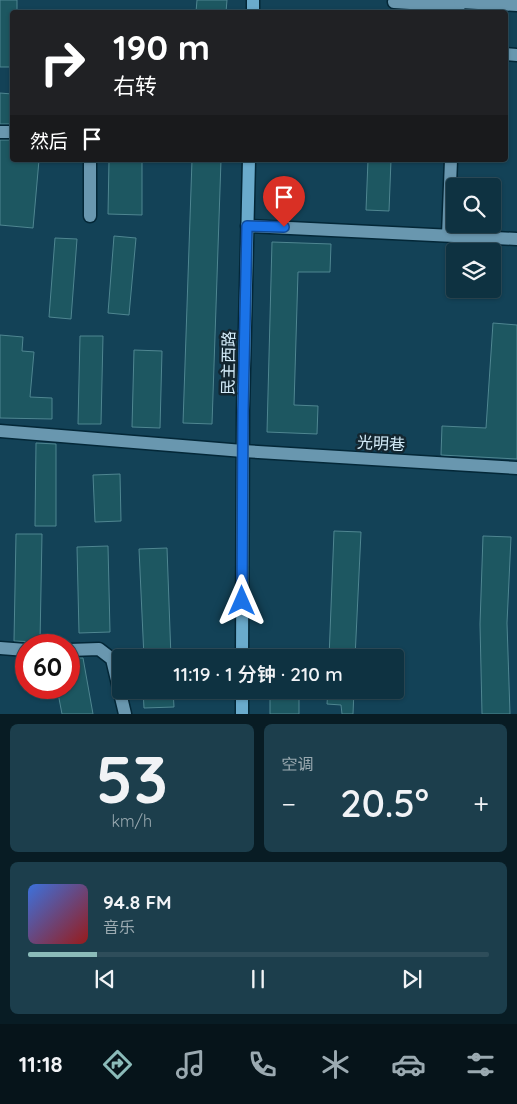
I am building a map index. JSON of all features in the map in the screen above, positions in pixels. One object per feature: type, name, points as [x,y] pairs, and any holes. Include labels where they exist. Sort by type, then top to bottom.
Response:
[{"type":"main road","name":"民主西路","points":[[242,649],[243,451],[249,162]]},
{"type":"main road","points":[[242,699],[242,714]]},
{"type":"street","points":[[394,2],[517,5]]},
{"type":"street","points":[[90,162],[90,216]]},
{"type":"street","points":[[448,235],[451,162]]},
{"type":"street","points":[[247,226],[517,239]]},
{"type":"street","name":"光明巷","points":[[0,431],[243,451],[517,468]]},
{"type":"street","points":[[0,648],[15,649]]},
{"type":"street","points":[[80,650],[99,649],[112,659],[125,714]]},
{"type":"building","points":[[0,0],[17,0],[17,10],[10,10],[10,67],[0,67]]},
{"type":"building","points":[[197,0],[227,0],[226,10],[196,10]]},
{"type":"building","points":[[0,93],[10,94],[10,124],[0,124]]},
{"type":"building","points":[[0,140],[10,140],[10,162],[39,162],[33,228],[0,225]]},
{"type":"building","points":[[109,162],[142,162],[142,215],[108,214]]},
{"type":"building","points":[[192,162],[221,162],[212,424],[183,423]]},
{"type":"building","points":[[368,162],[391,162],[389,211],[366,210]]},
{"type":"building","points":[[114,236],[136,238],[129,315],[108,313]]},
{"type":"building","points":[[55,238],[77,239],[71,319],[49,317]]},
{"type":"building","points":[[272,242],[331,244],[330,272],[298,272],[294,405],[318,406],[317,434],[267,432]]},
{"type":"building","points":[[493,323],[517,325],[517,459],[441,455],[442,426],[486,428]]},
{"type":"building","points":[[0,335],[23,337],[22,351],[34,352],[30,397],[52,398],[52,419],[0,418]]},
{"type":"building","points":[[80,336],[103,336],[101,424],[78,424]]},
{"type":"building","points":[[134,350],[162,351],[160,428],[132,427]]},
{"type":"building","points":[[36,443],[56,444],[56,526],[35,526]]},
{"type":"building","points":[[120,474],[121,521],[95,522],[93,475]]},
{"type":"building","points":[[334,531],[361,532],[355,649],[329,649]]},
{"type":"building","points":[[16,534],[42,534],[40,634],[15,634],[14,641]]},
{"type":"building","points":[[483,536],[511,537],[507,623],[510,714],[482,714],[480,624]]},
{"type":"building","points":[[108,546],[110,632],[79,633],[77,547]]},
{"type":"building","points":[[167,548],[171,649],[144,649],[139,549]]},
{"type":"building","points":[[80,658],[83,658],[93,714],[62,714],[59,699],[80,699]]},
{"type":"building","points":[[144,699],[174,699],[174,707],[144,708]]},
{"type":"building","points":[[270,699],[299,699],[299,714],[270,714]]},
{"type":"building","points":[[327,699],[354,699],[353,714],[342,714],[341,705],[327,704]]},
{"type":"route","points":[[242,601],[243,411],[247,226],[284,227]]}]
